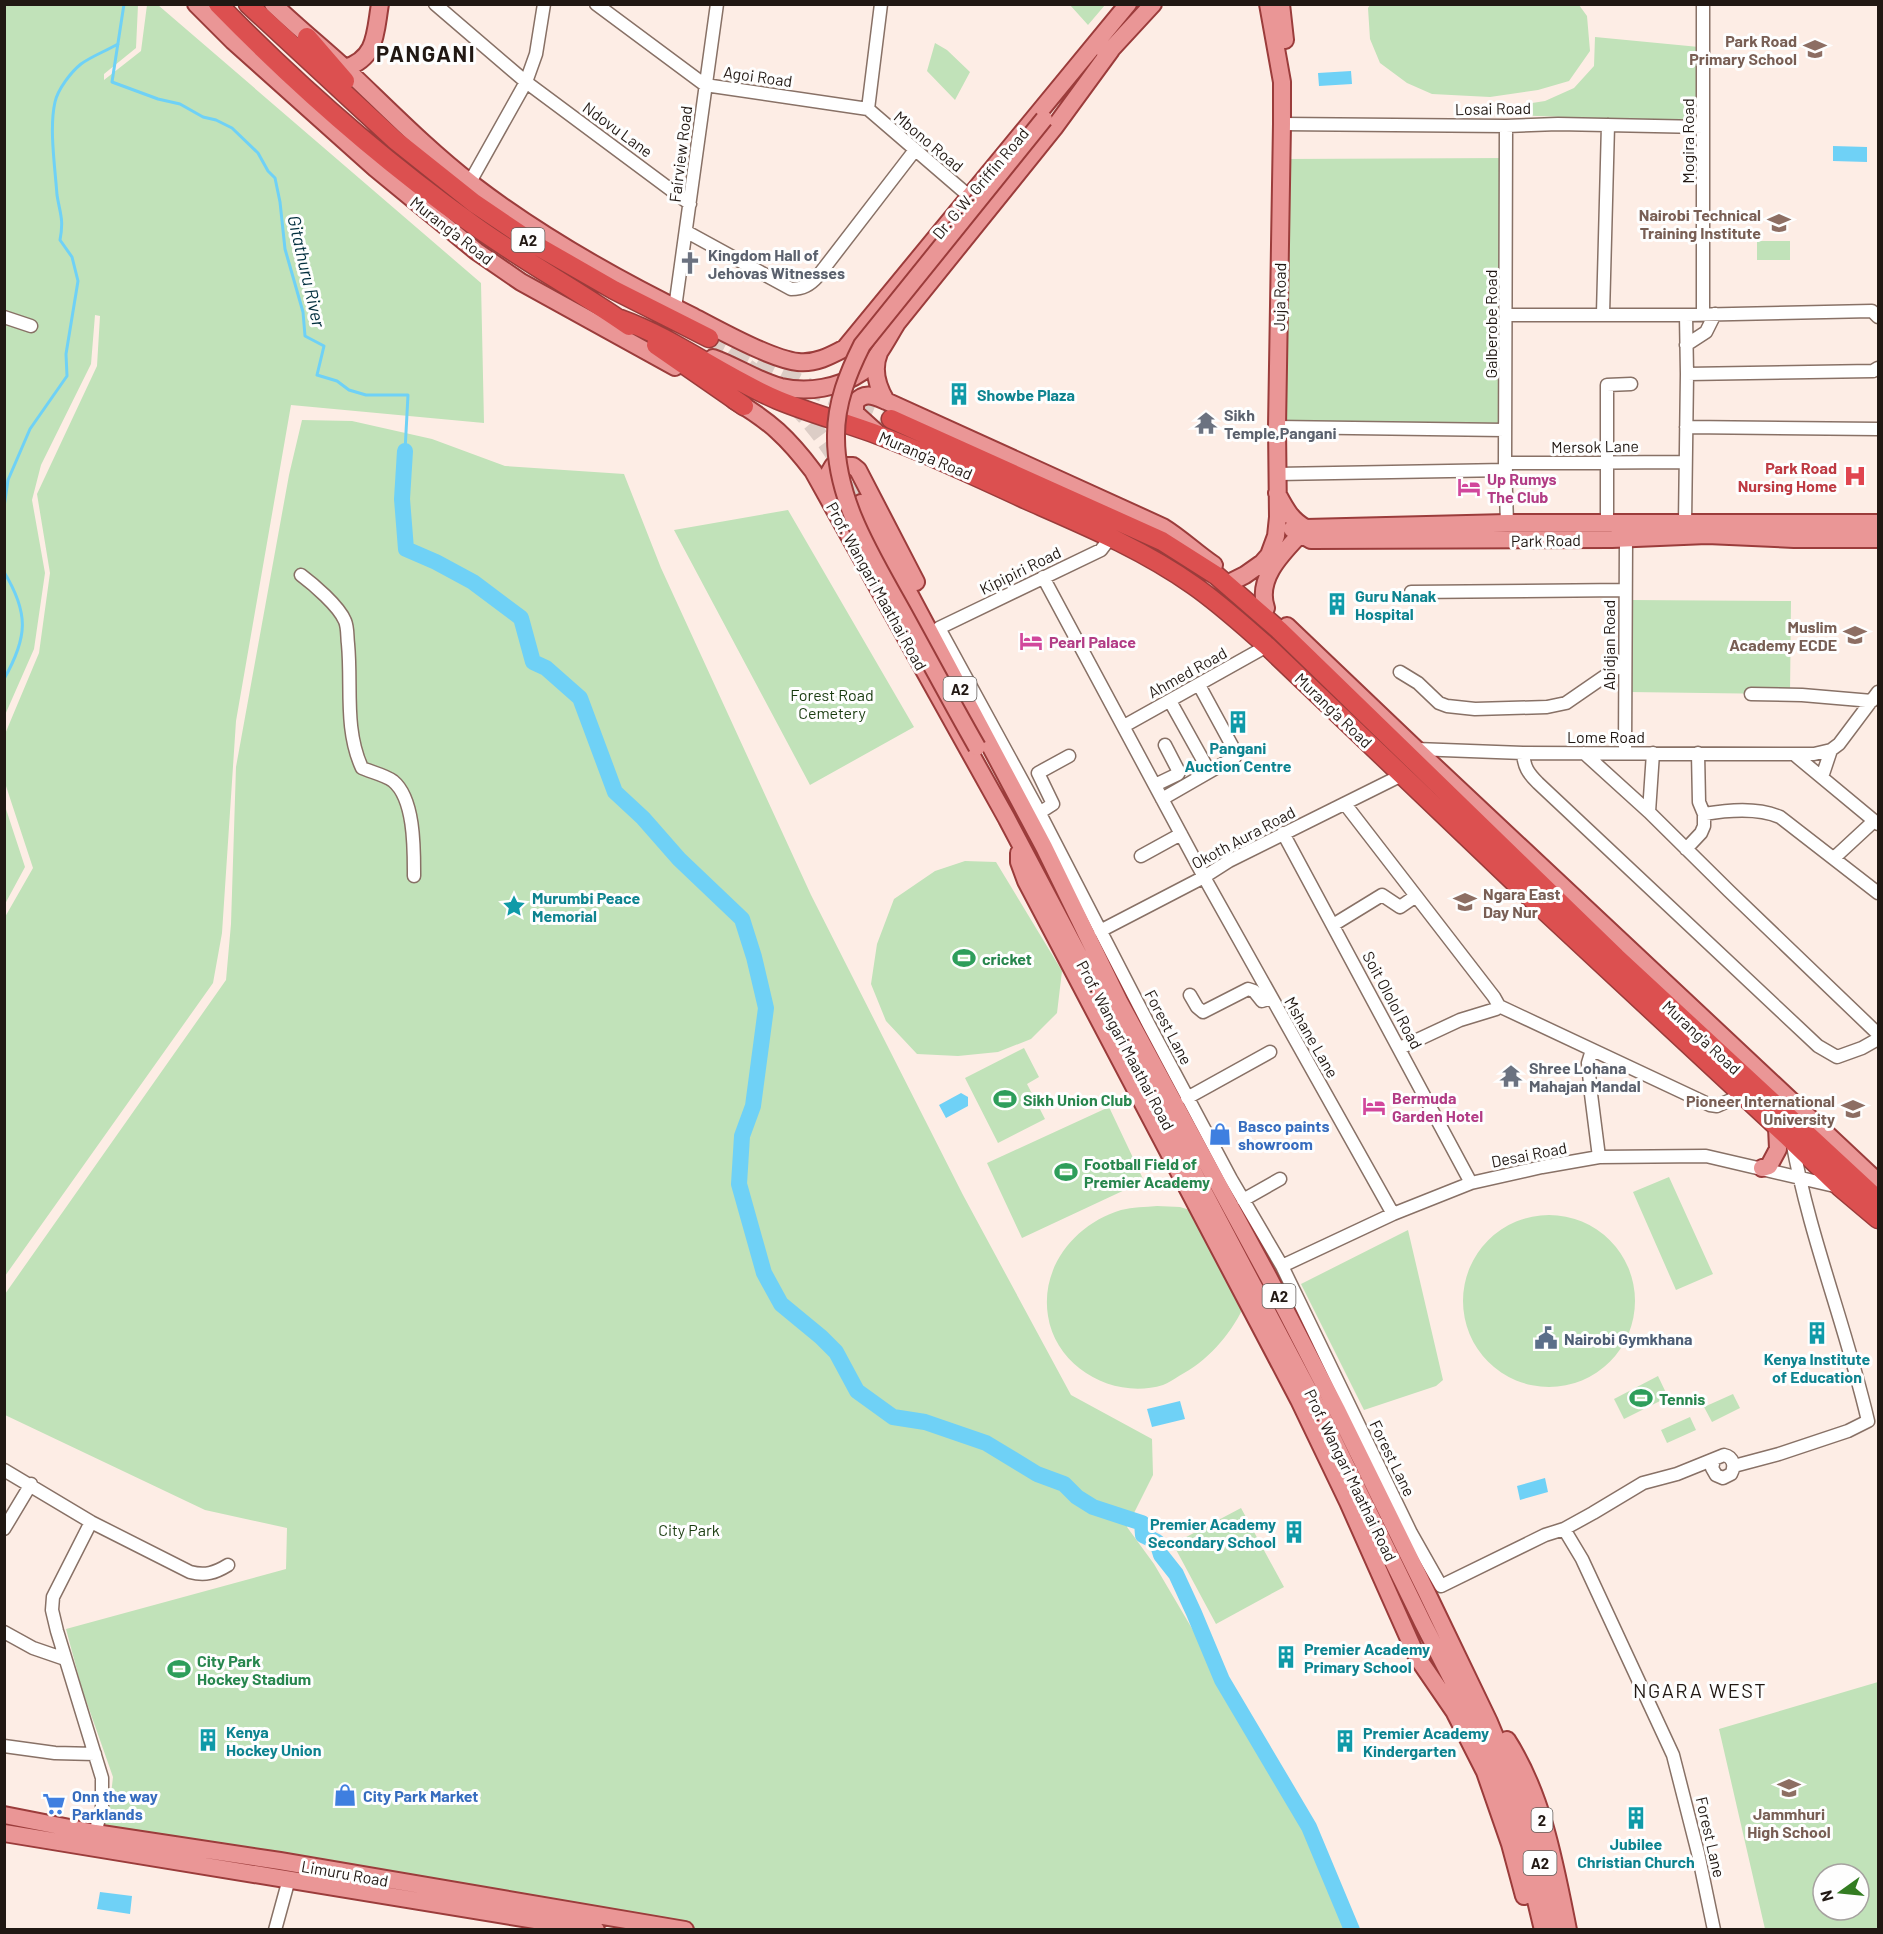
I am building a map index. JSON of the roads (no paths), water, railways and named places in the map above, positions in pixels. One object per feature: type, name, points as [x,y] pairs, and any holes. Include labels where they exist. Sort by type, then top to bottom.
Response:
[{"type":"highway","name":"Murang'a Road","points":[[218,4],[254,41],[358,136],[472,224],[620,320],[701,377]]},
{"type":"highway","name":"Murang'a Road","points":[[248,4],[432,171],[474,203],[539,248],[614,290],[709,338]]},
{"type":"highway","points":[[307,37],[339,73],[367,113]]},
{"type":"highway","points":[[252,57],[358,136]]},
{"type":"highway","name":"Murang'a Road","points":[[620,320],[648,330],[776,399],[804,411],[883,437],[1110,538],[1144,555],[1191,584],[1221,606],[1267,646],[1534,901],[1840,1187],[1878,1219]]},
{"type":"highway","name":"Prof. Wangari Maathai Road","points":[[701,377],[744,406]]},
{"type":"highway","name":"Murang'a Road","points":[[891,419],[1162,541],[1213,569],[1279,630],[1591,933],[1878,1200]]},
{"type":"main road","name":"Murang'a Road","points":[[196,4],[233,41],[375,168],[476,251],[521,282],[744,406]]},
{"type":"main road","points":[[273,4],[470,182],[561,246],[675,308]]},
{"type":"main road","points":[[345,68],[353,66],[368,55],[372,48],[380,4]]},
{"type":"main road","name":"Dr. G.W. Griffin Road","points":[[881,349],[897,323],[1054,128],[1128,4]]},
{"type":"main road","name":"Dr. G.W. Griffin Road","points":[[675,308],[761,350],[786,359],[799,362],[815,361],[845,348],[969,196],[1105,44],[1153,4]]},
{"type":"main road","points":[[1285,30],[1290,4]]},
{"type":"main road","name":"Juja Road","points":[[1233,581],[1245,575],[1269,555],[1274,544],[1278,512],[1281,82],[1285,30],[1271,5]]},
{"type":"main road","name":"Juja Road","points":[[1271,5],[1281,82]]},
{"type":"main road","name":"Prof. Wangari Maathai Road","points":[[977,747],[851,513],[840,477],[836,437],[837,414],[848,374],[862,345],[1105,44]]},
{"type":"main road","points":[[863,327],[864,341],[872,347],[881,349],[877,359],[876,379],[886,401]]},
{"type":"main road","name":"Murang'a Road","points":[[689,352],[717,360],[781,387],[804,390],[824,388],[845,381],[861,372],[881,349]]},
{"type":"main road","points":[[883,437],[859,418],[854,408],[858,399],[867,395],[886,401],[1163,527],[1184,540],[1213,569]]},
{"type":"main road","name":"Prof. Wangari Maathai Road","points":[[744,406],[764,418],[782,433],[813,471],[1020,843],[1319,1410],[1423,1623],[1459,1708],[1483,1740],[1514,1799],[1535,1842],[1555,1929]]},
{"type":"main road","points":[[831,501],[826,478],[828,472],[833,466],[853,466],[864,478],[939,628]]},
{"type":"main road","points":[[1277,493],[1290,516],[1303,532]]},
{"type":"main road","name":"Prof. Wangari Maathai Road","points":[[861,503],[1044,847],[1119,1000],[1269,1278],[1337,1410],[1489,1722],[1514,1799],[1543,1929]]},
{"type":"main road","points":[[1278,512],[1287,525],[1303,532]]},
{"type":"main road","name":"Park Road","points":[[1303,532],[1507,524],[1685,523],[1878,539]]},
{"type":"main road","name":"Park Road","points":[[1303,532],[1311,540],[1626,539],[1803,531],[1878,523]]},
{"type":"main road","points":[[1266,608],[1263,594],[1270,573],[1282,554],[1303,532]]},
{"type":"main road","name":"Murang'a Road","points":[[1213,569],[1233,581],[1266,608],[1878,1182]]},
{"type":"main road","points":[[977,747],[1007,819]]},
{"type":"main road","points":[[977,747],[1058,876]]},
{"type":"main road","points":[[1762,1168],[1772,1163],[1778,1149],[1777,1127]]},
{"type":"main road","points":[[1459,1708],[1485,1772],[1510,1845],[1531,1929]]},
{"type":"main road","name":"2","points":[[1489,1722],[1510,1745],[1534,1794],[1548,1837],[1568,1929]]},
{"type":"main road","name":"Limuru Road","points":[[4,1815],[95,1833],[280,1862],[624,1925],[685,1929]]},
{"type":"main road","name":"Limuru Road","points":[[4,1833],[596,1929]]},
{"type":"street","name":"Ndovu Lane","points":[[435,4],[526,82],[690,204]]},
{"type":"street","points":[[470,182],[526,82],[536,54],[544,4]]},
{"type":"street","name":"Agoi Road","points":[[596,4],[705,85],[868,110]]},
{"type":"street","name":"Fairview Road","points":[[675,308],[717,4]]},
{"type":"street","points":[[868,110],[881,4]]},
{"type":"street","name":"Mogira Road","points":[[1703,4],[1703,127],[1709,314]]},
{"type":"street","name":"Mbono Road","points":[[868,110],[969,196]]},
{"type":"street","name":"Losai Road","points":[[1282,124],[1506,126],[1549,124],[1703,127]]},
{"type":"street","points":[[1603,314],[1608,125]]},
{"type":"street","name":"Galberobe Road","points":[[1506,126],[1505,467],[1507,524]]},
{"type":"street","points":[[687,232],[791,289],[801,289],[811,284],[818,276],[915,150]]},
{"type":"street","points":[[1506,315],[1686,315],[1872,311],[1878,317]]},
{"type":"street","points":[[1686,345],[1706,332],[1709,314]]},
{"type":"street","points":[[1685,523],[1686,315]]},
{"type":"street","points":[[4,316],[31,326]]},
{"type":"street","points":[[1687,375],[1872,371],[1878,368]]},
{"type":"street","points":[[1607,524],[1607,385],[1631,384]]},
{"type":"street","points":[[1277,427],[1505,430]]},
{"type":"street","points":[[1686,427],[1878,429]]},
{"type":"street","name":"Mersok Lane","points":[[1277,474],[1685,462]]},
{"type":"street","name":"Kipipiri Road","points":[[939,628],[1101,550],[1110,538]]},
{"type":"street","name":"Abidjan Road","points":[[1625,752],[1626,539]]},
{"type":"street","points":[[301,575],[321,591],[345,621],[349,657],[349,706],[355,752],[362,768],[393,781],[406,801],[414,837],[414,876]]},
{"type":"street","name":"Mshane Lane","points":[[1043,577],[1204,877],[1393,1214]]},
{"type":"street","points":[[1411,592],[1625,591]]},
{"type":"street","name":"Prof. Wangari Maathai Road","points":[[939,628],[1054,842]]},
{"type":"street","name":"Ahmed Road","points":[[1124,726],[1267,646]]},
{"type":"street","points":[[1400,672],[1418,683],[1439,703],[1454,708],[1547,708],[1566,703],[1624,663]]},
{"type":"street","points":[[1162,799],[1234,757],[1236,753],[1199,685]]},
{"type":"street","points":[[1751,694],[1875,697]]},
{"type":"street","points":[[1822,777],[1831,750],[1839,744],[1875,697]]},
{"type":"street","points":[[1170,700],[1209,771]]},
{"type":"street","points":[[1155,786],[1179,772],[1165,745]]},
{"type":"street","name":"Lome Road","points":[[1416,749],[1523,753],[1625,752],[1796,756],[1831,750]]},
{"type":"street","points":[[1523,753],[1524,766],[1538,783],[1813,1042],[1832,1056],[1837,1057],[1862,1048],[1878,1039]]},
{"type":"street","points":[[1584,753],[1649,812],[1878,1034]]},
{"type":"street","points":[[1649,812],[1653,753]]},
{"type":"street","points":[[1686,849],[1701,833],[1704,826],[1704,814],[1699,802],[1698,753]]},
{"type":"street","points":[[1023,781],[1069,756]]},
{"type":"street","points":[[1796,756],[1876,822],[1834,858]]},
{"type":"street","points":[[1038,773],[1053,804],[1039,813]]},
{"type":"street","name":"Okoth Aura Road","points":[[1100,931],[1283,833],[1402,775]]},
{"type":"street","points":[[1345,804],[1499,1006],[1710,1106],[1717,1106],[1742,1095]]},
{"type":"street","points":[[1704,814],[1721,811],[1770,813],[1779,817],[1878,894]]},
{"type":"street","name":"Soit Ololol Road","points":[[1283,833],[1471,1183]]},
{"type":"street","points":[[1141,856],[1181,834]]},
{"type":"street","name":"Forest Lane","points":[[1054,842],[1188,1098],[1243,1200],[1282,1266],[1411,1533],[1441,1586],[1554,1531],[1564,1529],[1582,1559],[1673,1755],[1698,1853],[1714,1929]]},
{"type":"street","points":[[1333,925],[1382,895],[1400,907],[1416,896]]},
{"type":"street","points":[[1190,995],[1203,1012],[1248,989],[1254,991],[1262,1001],[1271,998]]},
{"type":"street","points":[[1400,1048],[1460,1020],[1496,1009],[1499,1006]]},
{"type":"street","points":[[1592,1050],[1588,1063],[1599,1157]]},
{"type":"street","points":[[1188,1098],[1270,1052]]},
{"type":"street","points":[[1734,1467],[1848,1431],[1868,1421],[1809,1221],[1791,1140]]},
{"type":"street","name":"Desai Road","points":[[1282,1266],[1393,1214],[1471,1183],[1599,1157],[1706,1156],[1840,1187]]},
{"type":"street","points":[[1243,1200],[1280,1179]]},
{"type":"street","points":[[1564,1529],[1643,1483],[1677,1474],[1720,1456],[1727,1456],[1733,1462],[1734,1467],[1728,1477],[1719,1477],[1712,1468],[1714,1460]]},
{"type":"street","points":[[4,1470],[31,1484],[91,1522],[190,1572],[212,1573],[228,1565]]},
{"type":"street","points":[[4,1529],[31,1484]]},
{"type":"street","points":[[91,1522],[53,1597],[52,1610],[95,1754],[103,1793],[102,1808],[95,1833]]},
{"type":"street","points":[[4,1632],[41,1652],[65,1659]]},
{"type":"street","points":[[4,1746],[66,1754],[95,1754]]},
{"type":"street","points":[[275,1929],[289,1879]]},
{"type":"water","points":[[1351,71],[1352,84],[1319,86],[1318,73]]},
{"type":"water","points":[[1833,146],[1867,147],[1867,162],[1833,161]]},
{"type":"water","points":[[961,1093],[968,1097],[968,1106],[946,1118],[939,1105]]},
{"type":"water","points":[[1180,1401],[1185,1419],[1152,1427],[1147,1409]]},
{"type":"water","points":[[1545,1478],[1548,1492],[1520,1500],[1517,1486]]},
{"type":"water","points":[[100,1892],[132,1896],[130,1914],[97,1909]]},
{"type":"waterway","name":"Gitathuru River","points":[[124,4],[112,82],[158,99],[180,104],[203,117],[216,120],[232,128],[258,153],[268,171],[275,178],[285,249],[303,312],[305,336],[324,346],[317,375],[337,381],[349,390],[366,395],[408,395],[405,451]]},
{"type":"waterway","points":[[4,507],[8,480],[30,429],[67,376],[66,354],[78,281],[72,257],[60,240],[62,222],[57,195],[52,135],[55,102],[62,86],[77,67],[118,44]]},
{"type":"waterway","points":[[405,451],[402,499],[406,549],[473,582],[521,618],[533,662],[546,668],[580,698],[615,792],[643,818],[679,859],[742,919],[766,1008],[753,1106],[742,1136],[739,1184],[764,1273],[781,1304],[836,1352],[857,1391],[893,1417],[925,1422],[986,1443],[1037,1474],[1064,1484],[1077,1497],[1093,1507],[1142,1523],[1143,1535],[1157,1542],[1161,1555],[1176,1574],[1222,1680],[1309,1827],[1352,1930]]},
{"type":"waterway","points":[[4,572],[18,600],[22,625],[18,650],[4,679]]},
{"type":"tunnel","points":[[709,338],[756,373]]},
{"type":"tunnel","points":[[709,338],[810,388],[891,419]]},
{"type":"tunnel","points":[[794,406],[831,452],[861,503]]},
{"type":"place","name":"Park Road Primary School","points":[[1815,49]]},
{"type":"place","name":"Nairobi Technical Training Institute","points":[[1779,223]]},
{"type":"place","name":"Kingdom Hall of Jehovas Witnesses","points":[[690,263]]},
{"type":"place","name":"Showbe Plaza","points":[[959,394]]},
{"type":"place","name":"Sikh Temple,Pangani","points":[[1206,423]]},
{"type":"place","name":"Park Road Nursing Home","points":[[1855,476]]},
{"type":"place","name":"Up Rumys The Club","points":[[1469,487]]},
{"type":"place","name":"Guru Nanak Hospital","points":[[1337,604]]},
{"type":"place","name":"Muslim Academy ECDE","points":[[1855,635]]},
{"type":"place","name":"Pearl Palace","points":[[1031,641]]},
{"type":"place","name":"Pangani Auction Centre","points":[[1238,722]]},
{"type":"place","name":"Ngara East Day Nur","points":[[1465,902]]},
{"type":"place","name":"Murumbi Peace Memorial","points":[[514,906]]},
{"type":"place","name":"cricket","points":[[964,958]]},
{"type":"place","name":"Shree Lohana Mahajan Mandal","points":[[1511,1076]]},
{"type":"place","name":"Sikh Union Club","points":[[1005,1099]]},
{"type":"place","name":"Bermuda Garden Hotel","points":[[1374,1106]]},
{"type":"place","name":"Pioneer International University","points":[[1853,1109]]},
{"type":"place","name":"Basco paints showroom","points":[[1220,1134]]},
{"type":"place","name":"Football Field of Premier Academy","points":[[1066,1172]]},
{"type":"place","name":"Kenya Institute of Education","points":[[1817,1333]]},
{"type":"place","name":"Nairobi Gymkhana","points":[[1546,1338]]},
{"type":"place","name":"Tennis","points":[[1641,1398]]},
{"type":"place","name":"Premier Academy Secondary School","points":[[1294,1532]]},
{"type":"place","name":"Premier Academy Primary School","points":[[1286,1657]]},
{"type":"place","name":"City Park Hockey Stadium","points":[[179,1669]]},
{"type":"place","name":"Kenya Hockey Union","points":[[208,1740]]},
{"type":"place","name":"Premier Academy Kindergarten","points":[[1345,1741]]},
{"type":"place","name":"Jammhuri High School","points":[[1789,1788]]},
{"type":"place","name":"City Park Market","points":[[345,1795]]},
{"type":"place","name":"Onn the way Parklands","points":[[54,1804]]},
{"type":"place","name":"Jubilee Christian Church","points":[[1636,1818]]},
{"type":"district","name":"PANGANI","points":[[426,53]]},
{"type":"district","name":"NGARA WEST","points":[[1700,1690]]},
{"type":"park label","name":"Forest Road Cemetery","points":[[832,703]]},
{"type":"park label","name":"City Park","points":[[689,1529]]}]
